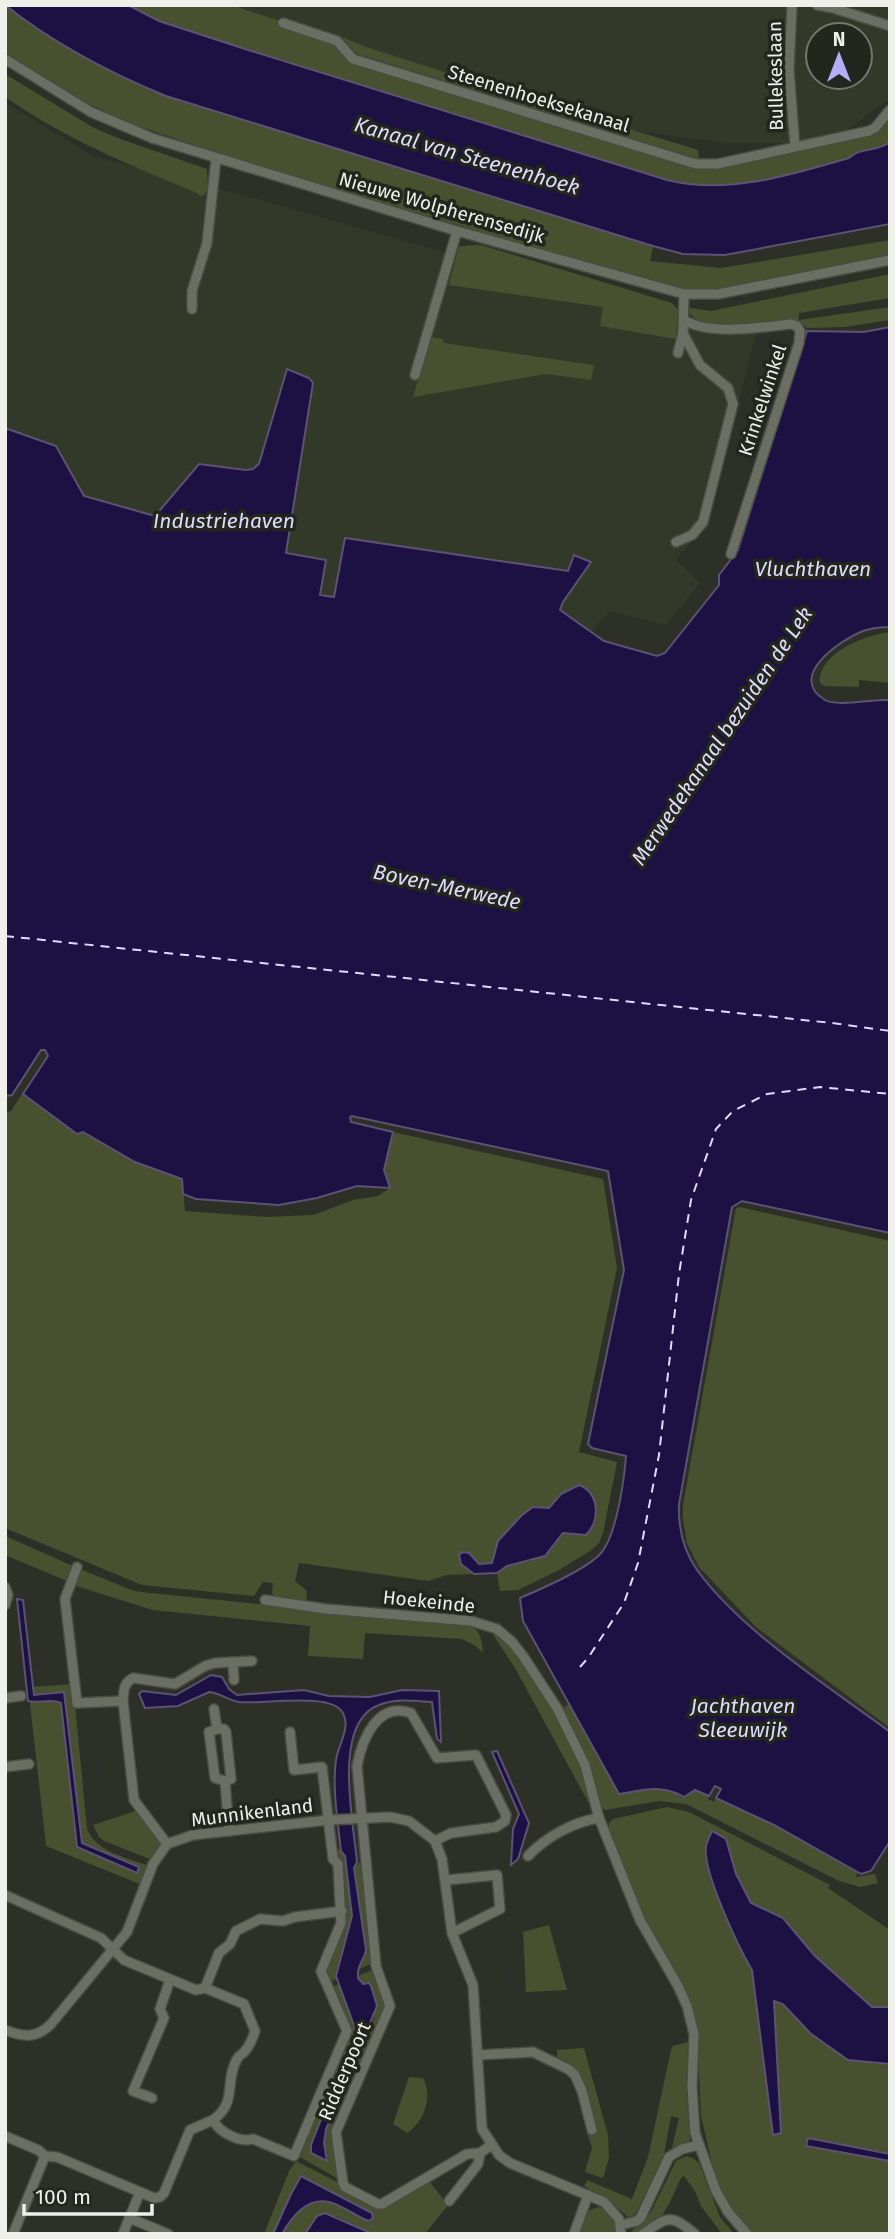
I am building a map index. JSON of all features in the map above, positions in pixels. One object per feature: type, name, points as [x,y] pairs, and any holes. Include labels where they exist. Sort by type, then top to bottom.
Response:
[{"type":"street","name":"Bullekeslaan","points":[[792,5],[789,70],[795,146]]},
{"type":"street","points":[[817,5],[890,26]]},
{"type":"street","name":"Steenenhoeksekanaal","points":[[283,23],[337,41],[353,60],[686,162],[704,165],[869,131],[876,127],[890,110]]},
{"type":"street","name":"Nieuwe Wolpherensedijk","points":[[5,59],[91,113],[152,138],[457,231],[684,294],[718,294],[890,260]]},
{"type":"street","points":[[192,309],[192,291],[207,243],[216,159]]},
{"type":"street","points":[[415,375],[457,231]]},
{"type":"street","points":[[678,353],[683,334],[684,294]]},
{"type":"street","name":"Krinkelwinkel","points":[[684,320],[694,326],[713,327],[747,328],[791,324],[797,326],[800,331],[799,343],[731,554]]},
{"type":"street","name":"Krinkelwinkel","points":[[676,542],[692,534],[703,522],[733,404],[729,388],[700,365],[683,334]]},
{"type":"street","points":[[77,1567],[65,1599],[78,1703],[123,1701]]},
{"type":"street","points":[[5,1587],[8,1595],[5,1605]]},
{"type":"street","name":"Hoekeinde","points":[[265,1600],[326,1609],[461,1619],[497,1629],[523,1656],[557,1708],[585,1765],[599,1818],[640,1920],[687,2006],[694,2034],[692,2087],[695,2133],[722,2202],[747,2234]]},
{"type":"street","points":[[167,1844],[134,1800],[123,1701],[127,1681],[133,1678],[175,1684],[205,1666],[251,1661]]},
{"type":"street","points":[[233,1662],[234,1680]]},
{"type":"street","points":[[5,1698],[21,1696]]},
{"type":"street","points":[[215,1709],[217,1729]]},
{"type":"street","points":[[359,1819],[357,1766],[360,1748],[370,1729],[394,1710],[411,1713],[437,1758],[470,1755],[480,1759],[506,1815],[505,1821],[496,1827],[451,1833],[435,1842],[447,1880],[452,1933],[472,1985],[479,2055],[481,2122],[484,2135],[499,2155],[510,2163],[608,2205],[615,2213],[621,2230],[641,2217],[669,2157],[682,2149],[699,2145]]},
{"type":"street","points":[[217,1729],[224,1729],[226,1732],[231,1779],[225,1781],[215,1778],[209,1732],[217,1729]]},
{"type":"street","points":[[213,2120],[218,2129],[294,2156],[347,2031],[321,1971],[341,1923],[342,1911],[338,1864],[333,1859],[333,1820],[322,1767],[294,1770],[290,1732]]},
{"type":"street","points":[[5,1767],[29,1764]]},
{"type":"street","points":[[225,1781],[229,1831]]},
{"type":"street","name":"Munnikenland","points":[[5,2030],[27,2037],[44,2031],[127,1932],[153,1864],[167,1844],[193,1835],[390,1816],[409,1821],[435,1842]]},
{"type":"street","points":[[528,1856],[547,1840],[585,1820],[599,1818]]},
{"type":"street","name":"Ridderpoort","points":[[359,1819],[376,1966],[390,2006],[336,2132],[343,2183],[345,2187],[382,2204],[467,2154],[480,2153],[491,2145]]},
{"type":"street","points":[[447,1880],[497,1875],[500,1909],[452,1933]]},
{"type":"street","points":[[5,1895],[101,1938],[124,1960],[196,1990],[205,1988],[244,2004],[255,2031],[248,2050],[238,2057],[229,2081],[231,2091],[222,2113],[190,2130],[160,2197],[155,2198],[57,2157],[45,2156],[38,2150],[5,2136]]},
{"type":"street","points":[[205,1988],[219,1954],[236,1931],[260,1919],[283,1921],[342,1911]]},
{"type":"street","points":[[152,2098],[133,2091],[163,2018],[160,2009],[170,1980]]},
{"type":"street","points":[[479,2055],[533,2052],[568,2069],[575,2075],[582,2091],[592,2130]]},
{"type":"street","name":"Ridderpoort","points":[[449,2201],[478,2164],[480,2153]]},
{"type":"street","points":[[13,2234],[45,2156]]},
{"type":"street","points":[[123,2234],[140,2192]]},
{"type":"street","points":[[574,2234],[588,2195]]},
{"type":"street","points":[[129,2218],[169,2234]]},
{"type":"street","points":[[643,2234],[662,2220],[673,2219],[695,2234]]},
{"type":"shaded area","points":[[232,5],[890,5],[890,99],[828,143],[723,143],[617,128],[354,58]]},
{"type":"shaded area","points":[[5,102],[92,156],[257,199],[609,299],[758,327],[707,524],[676,560],[700,583],[666,625],[610,611],[591,632],[560,610],[574,555],[568,571],[345,539],[334,597],[320,595],[286,554],[313,383],[287,369],[259,464],[253,469],[199,464],[155,516],[84,496],[56,446],[5,428]]},
{"type":"green space","points":[[128,5],[231,5],[332,38],[346,54],[695,165],[864,131],[890,113],[890,142],[858,152],[849,158],[759,181],[713,185],[667,180],[245,49],[159,21]]},
{"type":"green space","points":[[5,6],[83,55],[166,96],[653,246],[650,261],[721,268],[890,240],[890,255],[709,291],[690,290],[632,277],[227,156],[129,123],[85,102],[5,52]]},
{"type":"green space","points":[[342,37],[479,83],[698,150],[699,159],[358,54]]},
{"type":"green space","points":[[5,74],[94,128],[207,169],[208,189],[202,197],[97,150],[51,126],[5,97]]},
{"type":"green space","points":[[481,245],[672,303],[678,310],[676,339],[600,326],[603,307],[449,285],[459,246]]},
{"type":"green space","points":[[890,274],[890,298],[799,313],[799,320],[890,307],[890,320],[845,327],[807,328],[799,321],[740,326],[709,323],[697,319],[689,312],[690,308],[711,311]]},
{"type":"green space","points":[[431,337],[443,339],[444,343],[594,365],[591,380],[546,374],[413,397]]},
{"type":"green space","points":[[890,632],[890,683],[859,680],[859,687],[824,686],[820,683],[821,672],[835,654],[868,637]]},
{"type":"green space","points":[[22,1094],[77,1134],[83,1132],[135,1162],[182,1179],[185,1211],[267,1217],[313,1215],[353,1200],[378,1196],[390,1188],[384,1170],[393,1132],[603,1179],[617,1268],[579,1452],[617,1462],[599,1543],[559,1570],[518,1590],[500,1591],[497,1573],[506,1566],[531,1561],[549,1552],[563,1533],[596,1511],[591,1494],[561,1494],[548,1508],[536,1507],[492,1563],[479,1564],[474,1557],[459,1560],[474,1574],[447,1575],[428,1581],[299,1563],[295,1581],[307,1591],[306,1604],[276,1598],[272,1593],[273,1583],[263,1582],[254,1596],[142,1585],[5,1528],[5,1113],[11,1111]]},
{"type":"green space","points":[[736,1208],[890,1241],[890,1728],[756,1627],[699,1567],[687,1543],[683,1505]]},
{"type":"green space","points":[[5,1536],[73,1566],[67,1581],[5,1555]]},
{"type":"green space","points":[[80,1569],[134,1591],[469,1625],[478,1633],[483,1653],[462,1639],[365,1633],[363,1659],[308,1656],[310,1626],[153,1610],[73,1585]]},
{"type":"green space","points":[[490,1630],[497,1632],[521,1658],[560,1724],[582,1764],[592,1809],[515,1668]]},
{"type":"green space","points":[[73,1684],[87,1829],[91,1837],[105,1849],[149,1866],[142,1885],[46,1846],[30,1704],[31,1687]]},
{"type":"green space","points":[[569,1704],[619,1794],[657,1788],[672,1791],[680,1797],[695,1790],[709,1796],[708,1799],[714,1802],[716,1798],[774,1825],[857,1873],[856,1877],[875,1874],[878,1883],[860,1887],[839,1881],[686,1804],[660,1801],[605,1810],[601,1807],[587,1759],[561,1709]]},
{"type":"green space","points":[[667,1807],[689,1812],[830,1885],[828,1888],[890,1930],[890,2007],[872,2007],[815,1956],[783,1918],[751,1903],[736,1874],[726,1840],[714,1885],[752,1970],[773,2135],[781,2133],[774,2000],[783,2004],[810,2033],[848,2060],[890,2064],[890,2154],[808,2138],[807,2146],[890,2161],[890,2234],[751,2234],[724,2200],[715,2176],[701,2116],[697,2032],[641,1912],[609,1830],[609,1823],[613,1819]]},
{"type":"green space","points":[[136,1811],[161,1842],[161,1848],[152,1860],[104,1841],[93,1825]]},
{"type":"green space","points":[[337,1847],[345,1856],[352,1916],[336,1971],[337,1979],[329,1982],[326,1971],[345,1923]]},
{"type":"green space","points":[[362,1860],[373,1963],[357,1970],[366,1950],[354,1868]]},
{"type":"green space","points":[[549,1925],[567,1990],[526,1992],[523,1932]]},
{"type":"green space","points":[[374,1969],[385,2009],[333,2132],[337,2178],[298,2156],[348,2037],[331,1987],[339,1984],[356,2031],[311,2145],[311,2153],[325,2161],[328,2159],[324,2143],[326,2129],[374,2018],[369,1983],[363,1984],[358,1976]]},
{"type":"green space","points":[[688,2042],[686,2092],[690,2140],[671,2152],[679,2118],[671,2116],[664,2155],[637,2211],[628,2217],[606,2198],[584,2186],[587,2180],[632,2199],[648,2157],[671,2050],[673,2046]]},
{"type":"green space","points":[[584,2048],[608,2135],[609,2158],[603,2178],[585,2172],[592,2147],[587,2133],[595,2131],[583,2085],[557,2062],[557,2050]]},
{"type":"green space","points":[[409,2077],[423,2078],[427,2101],[422,2116],[407,2133],[393,2124]]},
{"type":"green space","points":[[686,2156],[699,2163],[720,2217],[734,2234],[722,2234],[701,2206],[695,2191],[684,2176],[656,2222],[640,2233],[629,2234],[651,2212],[676,2161]]},
{"type":"green space","points":[[296,2161],[339,2183],[339,2189],[375,2208],[388,2206],[429,2181],[448,2205],[425,2234],[373,2234],[336,2216],[317,2216],[305,2234],[282,2234],[302,2209],[315,2202],[331,2202],[361,2217],[372,2219],[302,2176],[273,2234],[264,2234],[289,2171]]},
{"type":"green space","points":[[599,2207],[612,2218],[617,2234],[577,2234],[589,2210]]},
{"type":"water","name":"Kanaal van Steenenhoek","points":[[5,5],[128,5],[159,21],[245,49],[667,180],[690,184],[759,181],[849,158],[858,152],[890,142],[890,224],[725,255],[683,254],[166,96],[82,56]]},
{"type":"water","points":[[890,327],[890,627],[863,631],[842,642],[821,660],[811,680],[815,691],[831,702],[890,700],[890,1233],[742,1201],[732,1207],[679,1504],[679,1522],[688,1555],[716,1593],[737,1615],[787,1657],[890,1732],[890,1841],[871,1871],[861,1874],[774,1825],[716,1798],[721,1789],[715,1786],[709,1796],[695,1790],[684,1797],[660,1789],[619,1794],[523,1621],[520,1598],[596,1558],[607,1543],[616,1519],[626,1456],[592,1448],[588,1444],[624,1270],[608,1171],[352,1116],[351,1122],[393,1132],[384,1170],[390,1188],[357,1186],[317,1198],[279,1205],[196,1199],[183,1194],[182,1179],[135,1162],[83,1132],[77,1134],[23,1094],[48,1056],[45,1050],[41,1050],[12,1095],[5,1096],[5,428],[56,446],[84,496],[155,516],[199,464],[246,470],[259,464],[287,369],[309,378],[313,383],[286,553],[326,560],[320,595],[334,597],[345,538],[568,571],[574,555],[591,562],[560,610],[604,641],[657,656],[665,653],[719,585],[719,575],[738,550],[807,331],[864,332]]},
{"type":"water","points":[[579,1485],[591,1494],[596,1508],[594,1522],[586,1535],[563,1533],[545,1556],[507,1566],[497,1573],[474,1574],[461,1564],[459,1555],[463,1552],[469,1553],[479,1564],[492,1563],[498,1541],[522,1515],[533,1507],[549,1508],[561,1494]]},
{"type":"water","points":[[17,1599],[23,1600],[34,1695],[64,1692],[82,1843],[139,1867],[137,1873],[77,1847],[61,1703],[28,1701]]},
{"type":"water","points":[[211,1675],[222,1677],[229,1689],[237,1695],[304,1690],[329,1696],[370,1697],[402,1690],[439,1691],[441,1742],[437,1739],[432,1702],[399,1701],[379,1705],[364,1715],[355,1732],[350,1752],[350,1801],[357,1862],[354,1868],[366,1950],[358,1978],[363,1984],[369,1983],[377,2006],[326,2129],[324,2143],[327,2161],[311,2153],[311,2145],[356,2031],[336,1976],[352,1916],[335,1794],[336,1760],[345,1731],[345,1719],[336,1706],[325,1702],[239,1702],[209,1692],[178,1706],[145,1708],[139,1694],[142,1691],[176,1695]]},
{"type":"water","points":[[497,1751],[529,1823],[518,1859],[511,1865],[513,1829],[519,1814],[492,1752]]},
{"type":"water","points":[[712,1831],[726,1839],[736,1874],[751,1903],[783,1918],[815,1956],[872,2007],[890,2007],[890,2064],[848,2060],[810,2033],[783,2004],[774,2001],[781,2133],[773,2135],[752,1970],[731,1928],[710,1873],[706,1846]]},
{"type":"water","points":[[808,2138],[890,2154],[890,2161],[806,2146]]},
{"type":"water","points":[[301,2176],[372,2213],[373,2218],[369,2221],[334,2203],[321,2201],[301,2210],[282,2234],[273,2234]]},
{"type":"water","points":[[325,2213],[373,2234],[305,2234],[317,2216]]},
{"type":"ferry route","points":[[5,936],[890,1031]]},
{"type":"ferry route","points":[[580,1667],[624,1603],[638,1563],[659,1455],[679,1274],[691,1200],[716,1129],[733,1111],[767,1094],[820,1087],[890,1094]]},
{"type":"water label","name":"Industriehaven","points":[[224,521]]},
{"type":"water label","name":"Vluchthaven","points":[[813,569]]},
{"type":"water label","name":"Merwedekanaal bezuiden de Lek","points":[[722,736]]},
{"type":"water label","name":"Boven-Merwede","points":[[447,887]]},
{"type":"water label","name":"Jachthaven Sleeuwijk","points":[[743,1718]]}]
